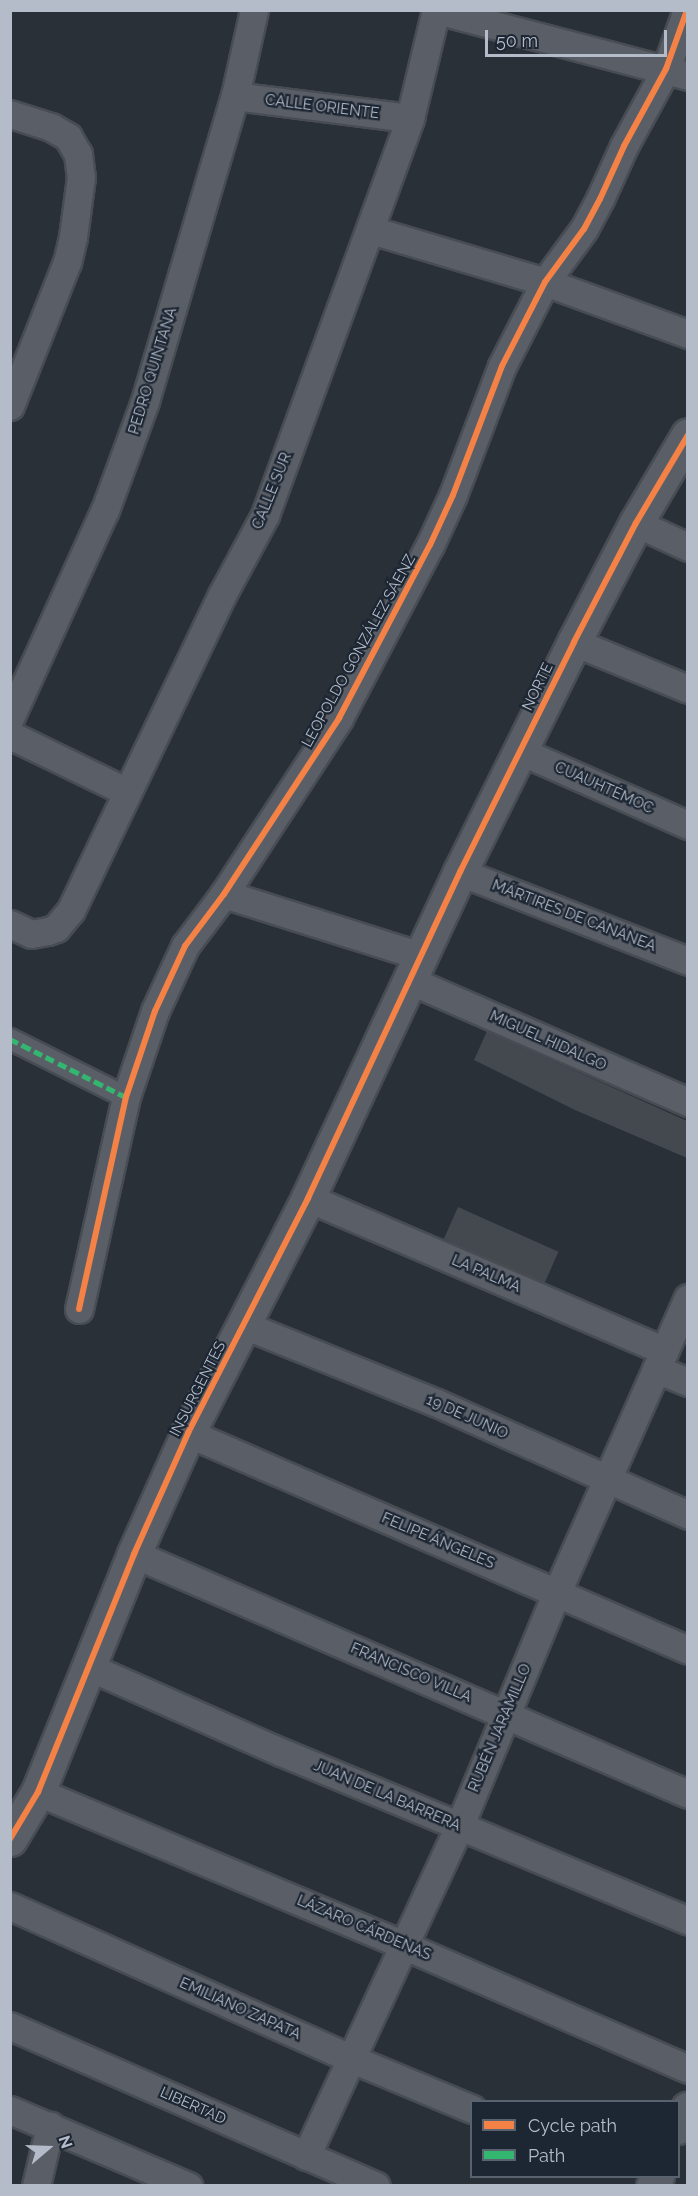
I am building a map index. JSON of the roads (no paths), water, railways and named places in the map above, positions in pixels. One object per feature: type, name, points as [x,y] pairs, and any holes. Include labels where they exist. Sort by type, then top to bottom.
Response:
[{"type":"street","name":"PEDRO QUINTANA","points":[[10,718],[105,510],[130,445],[235,96],[254,10]]},
{"type":"street","points":[[436,10],[677,72]]},
{"type":"street","name":"CALLE SUR","points":[[10,924],[27,933],[37,934],[56,928],[71,910],[115,824],[127,792],[222,595],[265,515],[410,118],[436,10]]},
{"type":"street","name":"LEOPOLDO GONZÁLEZ SÁENZ","points":[[79,1309],[126,1097],[155,1011],[185,946],[224,894],[339,718],[430,545],[453,495],[502,366],[545,282],[584,229],[624,146],[677,72],[687,10]]},
{"type":"street","name":"CALLE ORIENTE","points":[[235,96],[410,118]]},
{"type":"street","points":[[10,114],[42,123],[68,137],[75,146],[80,165],[81,188],[73,237],[33,355],[10,406]]},
{"type":"street","points":[[371,230],[545,282],[687,334]]},
{"type":"street","name":"NORTE","points":[[415,968],[574,642],[636,523],[687,435]]},
{"type":"street","points":[[636,523],[687,547]]},
{"type":"street","points":[[574,642],[687,689]]},
{"type":"street","points":[[10,735],[127,792]]},
{"type":"street","name":"CUAUHTÉMOC","points":[[520,751],[687,825]]},
{"type":"street","name":"MÁRTIRES DE CANANEA","points":[[460,872],[687,962]]},
{"type":"street","name":"MIGUEL HIDALGO","points":[[224,894],[415,968],[687,1102]]},
{"type":"street","name":"INSURGENTES","points":[[10,1839],[38,1792],[134,1554],[188,1433],[308,1198],[415,968]]},
{"type":"street","points":[[10,1039],[126,1097]]},
{"type":"street","name":"LA PALMA","points":[[308,1198],[660,1360],[687,1382]]},
{"type":"street","name":"RUBÉN JARAMILLO","points":[[306,2156],[459,1827],[557,1592],[687,1298]]},
{"type":"street","name":"19 DE JUNIO","points":[[244,1325],[436,1403],[687,1515]]},
{"type":"street","name":"FELIPE ÁNGELES","points":[[188,1433],[687,1650]]},
{"type":"street","name":"FRANCISCO VILLA","points":[[134,1554],[506,1713],[687,1794]]},
{"type":"street","name":"JUAN DE LA BARRERA","points":[[89,1667],[459,1827],[687,1921]]},
{"type":"street","name":"LÁZARO CÁRDENAS","points":[[38,1792],[403,1945],[687,2068]]},
{"type":"street","name":"EMILIANO ZAPATA","points":[[10,1906],[352,2059],[470,2109]]},
{"type":"street","name":"LIBERTAD","points":[[10,2026],[376,2186]]},
{"type":"street","points":[[680,2123],[687,2108]]},
{"type":"street","points":[[10,2110],[172,2182]]},
{"type":"street","points":[[36,2186],[50,2126]]}]
